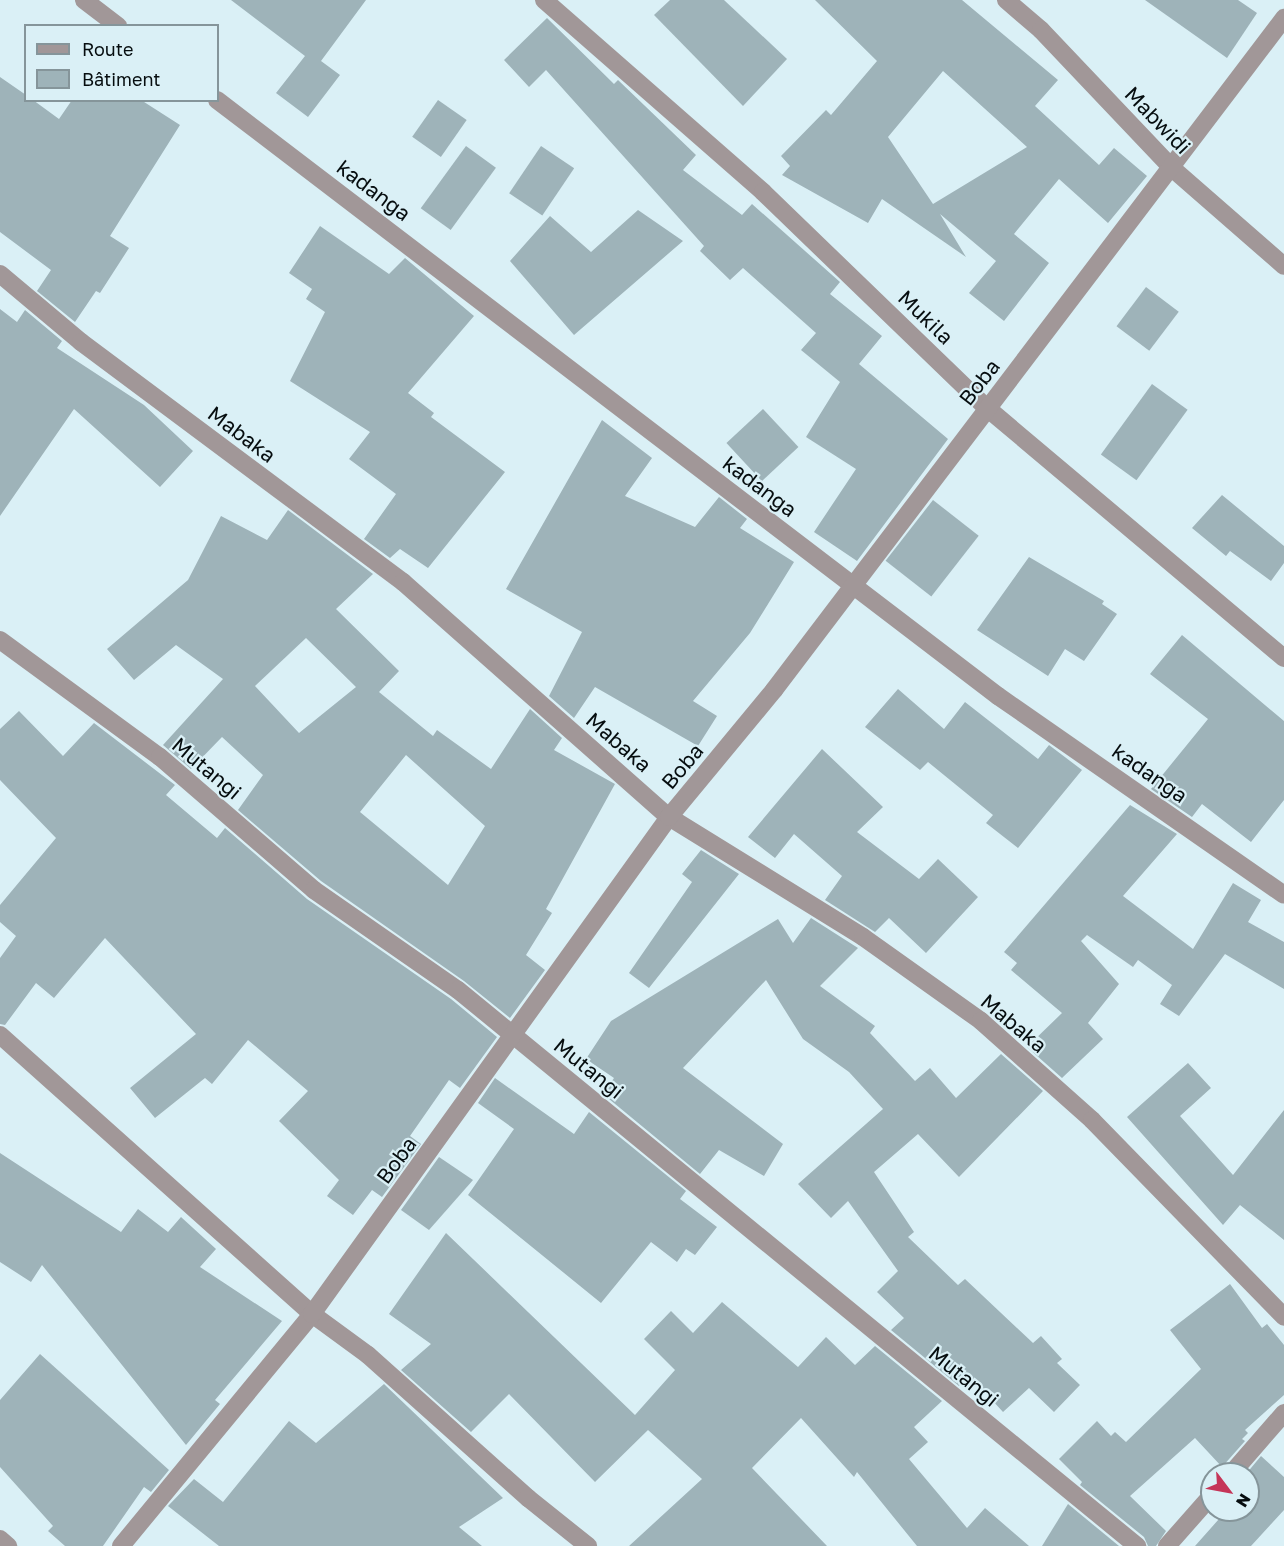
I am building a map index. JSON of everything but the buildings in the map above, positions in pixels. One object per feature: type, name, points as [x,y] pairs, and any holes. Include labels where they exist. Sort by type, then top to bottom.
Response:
[{"type":"street","points":[[84,0],[115,24]]},
{"type":"street","name":"Mukila","points":[[544,0],[763,192],[987,408],[1284,658]]},
{"type":"street","name":"Mabwidi","points":[[1006,0],[1041,30],[1173,169],[1284,266]]},
{"type":"street","name":"Boba","points":[[122,1546],[312,1314],[514,1036],[669,817],[854,586],[987,408],[1173,169],[1284,18]]},
{"type":"street","name":"kadanga","points":[[219,102],[998,696],[1284,895]]},
{"type":"street","name":"Mabaka","points":[[0,274],[81,342],[403,582],[669,817],[863,937],[981,1021],[1092,1120],[1284,1317]]},
{"type":"street","name":"Mutangi","points":[[0,640],[160,757],[314,890],[458,990],[1137,1546]]},
{"type":"street","points":[[0,1035],[312,1314],[368,1355],[528,1498],[588,1546]]},
{"type":"street","points":[[1241,1462],[1284,1413]]},
{"type":"street","points":[[1167,1546],[1200,1509]]},
{"type":"street","points":[[0,1539],[8,1546]]}]
